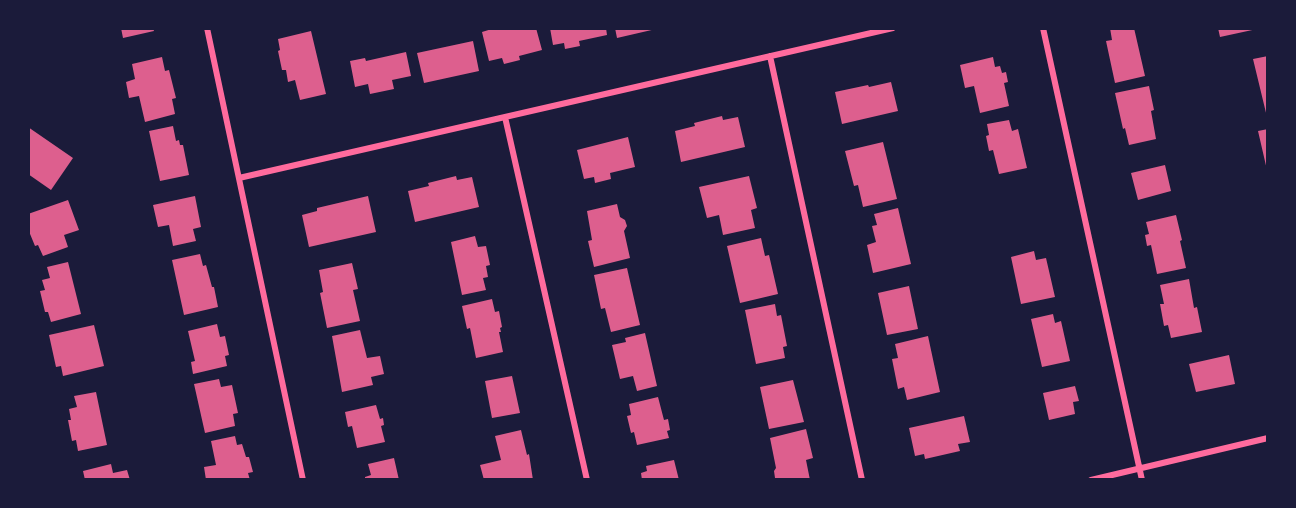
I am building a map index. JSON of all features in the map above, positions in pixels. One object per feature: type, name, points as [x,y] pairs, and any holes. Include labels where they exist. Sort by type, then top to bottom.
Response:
[{"type":"street","points":[[207,28],[303,480]]},
{"type":"street","points":[[239,178],[893,28]]},
{"type":"street","points":[[1043,28],[1142,480]]},
{"type":"street","points":[[770,56],[862,480]]},
{"type":"street","points":[[505,117],[587,480]]},
{"type":"street","points":[[1091,480],[1268,438]]},
{"type":"building","points":[[121,28],[153,28],[154,31],[123,38]]},
{"type":"building","points":[[495,28],[536,28],[542,50],[519,56],[520,60],[504,64],[502,58],[489,61],[482,32]]},
{"type":"building","points":[[550,28],[606,28],[607,35],[579,41],[580,46],[565,49],[564,43],[553,45]]},
{"type":"building","points":[[615,28],[656,28],[656,29],[617,38]]},
{"type":"building","points":[[1110,28],[1134,28],[1145,76],[1115,83],[1106,41],[1112,40]]},
{"type":"building","points":[[1218,28],[1256,28],[1257,29],[1220,37]]},
{"type":"building","points":[[311,31],[326,94],[300,100],[295,80],[288,82],[286,70],[282,70],[278,39]]},
{"type":"building","points":[[473,41],[479,71],[424,83],[417,53]]},
{"type":"building","points":[[406,52],[411,76],[392,80],[394,89],[370,94],[368,84],[355,87],[350,61],[365,58],[366,61]]},
{"type":"building","points":[[1268,56],[1268,117],[1267,117],[1253,59]]},
{"type":"building","points":[[162,57],[165,71],[169,70],[176,98],[172,99],[175,114],[145,122],[139,96],[129,98],[126,82],[135,79],[132,64]]},
{"type":"building","points":[[993,57],[995,67],[1000,66],[1002,73],[1006,72],[1008,82],[1004,83],[1009,106],[980,113],[974,86],[965,88],[960,65]]},
{"type":"building","points":[[891,82],[898,111],[842,124],[835,92]]},
{"type":"building","points":[[1149,86],[1154,110],[1151,111],[1156,139],[1129,145],[1115,93]]},
{"type":"building","points":[[722,116],[723,120],[738,117],[745,147],[681,162],[675,131],[695,126],[694,123]]},
{"type":"building","points":[[1009,120],[1012,131],[1018,129],[1027,168],[999,174],[993,150],[989,151],[986,136],[989,135],[987,124]]},
{"type":"building","points":[[173,126],[176,141],[179,140],[180,145],[183,145],[189,175],[160,181],[149,131]]},
{"type":"building","points":[[28,127],[73,158],[51,190],[28,174]]},
{"type":"building","points":[[1268,129],[1268,169],[1267,170],[1258,131]]},
{"type":"building","points":[[628,137],[635,167],[610,173],[611,179],[595,183],[594,177],[584,179],[577,150]]},
{"type":"building","points":[[883,142],[897,199],[863,207],[858,185],[854,186],[845,151]]},
{"type":"building","points":[[1165,165],[1171,191],[1138,200],[1131,173]]},
{"type":"building","points":[[456,176],[457,180],[472,177],[479,207],[415,222],[408,191]]},
{"type":"building","points":[[749,176],[757,208],[751,210],[755,228],[723,235],[719,215],[707,218],[699,187]]},
{"type":"building","points":[[195,196],[201,227],[193,229],[196,241],[173,246],[169,225],[158,227],[153,205]]},
{"type":"building","points":[[368,196],[376,232],[309,247],[302,215],[317,211],[317,208]]},
{"type":"building","points":[[68,200],[79,230],[64,235],[68,247],[43,256],[38,245],[35,246],[28,229],[28,214]]},
{"type":"building","points":[[617,204],[620,217],[625,220],[627,226],[624,231],[630,258],[594,267],[588,241],[592,240],[587,211]]},
{"type":"building","points":[[898,208],[911,264],[873,273],[867,245],[876,242],[872,226],[877,225],[874,214]]},
{"type":"building","points":[[1176,215],[1186,268],[1157,274],[1151,245],[1147,246],[1145,235],[1149,234],[1146,222]]},
{"type":"building","points":[[475,236],[478,247],[486,246],[490,265],[486,266],[488,277],[483,278],[486,290],[462,295],[451,242]]},
{"type":"building","points":[[761,238],[765,256],[769,255],[778,294],[740,303],[727,246]]},
{"type":"building","points":[[1034,251],[1036,260],[1046,258],[1055,297],[1021,304],[1011,257]]},
{"type":"building","points":[[200,254],[203,266],[206,265],[212,287],[214,287],[218,307],[184,315],[172,260]]},
{"type":"building","points":[[68,262],[81,314],[51,322],[48,312],[45,312],[40,291],[45,290],[42,280],[50,278],[47,267]]},
{"type":"building","points":[[352,263],[358,289],[353,290],[360,321],[327,328],[320,293],[323,292],[319,270]]},
{"type":"building","points":[[627,268],[640,325],[611,332],[605,308],[601,309],[594,275]]},
{"type":"building","points":[[1189,279],[1194,308],[1197,307],[1202,332],[1171,338],[1168,325],[1164,326],[1160,304],[1164,304],[1160,285]]},
{"type":"building","points":[[909,286],[918,329],[887,335],[878,293]]},
{"type":"building","points":[[492,299],[495,312],[499,311],[502,327],[499,332],[503,352],[476,358],[470,328],[467,329],[462,306]]},
{"type":"building","points":[[775,304],[777,316],[781,315],[787,346],[783,347],[785,358],[756,364],[745,310]]},
{"type":"building","points":[[1053,314],[1055,323],[1061,321],[1070,361],[1042,367],[1031,319]]},
{"type":"building","points":[[217,324],[220,337],[225,336],[229,355],[225,356],[227,366],[193,374],[191,362],[195,361],[188,331]]},
{"type":"building","points":[[94,325],[104,366],[63,376],[61,366],[56,367],[49,335]]},
{"type":"building","points":[[360,330],[367,358],[380,356],[384,374],[371,377],[373,385],[342,392],[332,336]]},
{"type":"building","points":[[645,333],[657,386],[637,391],[633,376],[620,379],[612,345],[626,342],[625,338]]},
{"type":"building","points":[[928,336],[940,392],[907,400],[904,387],[898,389],[892,359],[898,358],[895,344]]},
{"type":"building","points":[[1229,355],[1235,384],[1196,392],[1189,364]]},
{"type":"building","points":[[512,376],[520,413],[492,418],[485,381]]},
{"type":"building","points":[[219,379],[221,387],[232,385],[238,413],[233,414],[235,426],[205,433],[194,384]]},
{"type":"building","points":[[793,380],[804,422],[769,429],[760,387]]},
{"type":"building","points":[[1075,386],[1079,401],[1073,402],[1075,414],[1049,420],[1043,393]]},
{"type":"building","points":[[96,392],[107,445],[78,451],[76,440],[72,441],[68,420],[71,420],[69,409],[77,407],[74,396]]},
{"type":"building","points":[[658,397],[664,420],[668,419],[669,438],[637,445],[627,416],[631,415],[629,404]]},
{"type":"building","points":[[376,405],[380,419],[383,418],[384,425],[381,426],[385,442],[357,448],[352,426],[348,427],[345,412]]},
{"type":"building","points":[[964,416],[970,442],[958,444],[960,451],[925,459],[924,454],[915,456],[909,428]]},
{"type":"building","points":[[806,429],[813,458],[806,460],[810,480],[778,480],[775,478],[776,468],[770,438]]},
{"type":"building","points":[[521,430],[527,455],[529,454],[533,480],[484,480],[480,465],[501,460],[495,436]]},
{"type":"building","points":[[235,436],[237,445],[242,444],[246,457],[249,457],[253,472],[248,473],[250,480],[206,480],[204,467],[216,465],[211,441]]},
{"type":"building","points":[[394,458],[399,480],[365,480],[365,477],[371,475],[368,464]]},
{"type":"building","points":[[674,460],[679,480],[642,480],[641,473],[647,471],[646,466]]},
{"type":"building","points":[[111,464],[113,473],[127,470],[130,480],[85,480],[83,471]]}]
